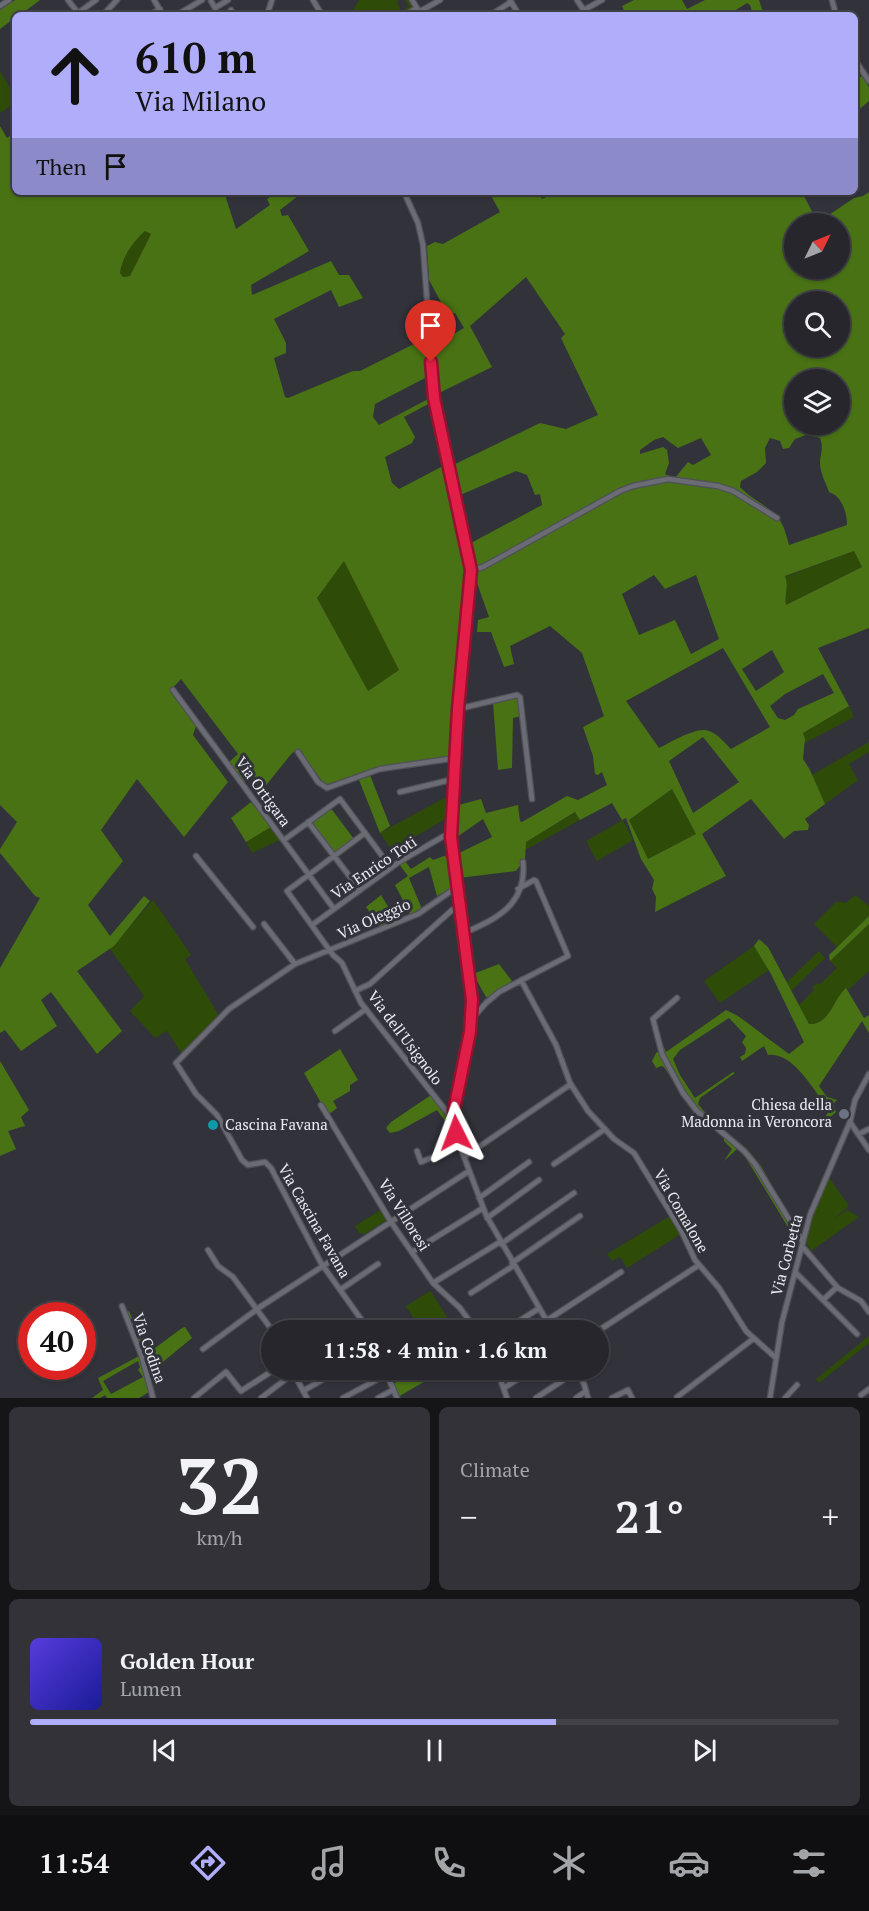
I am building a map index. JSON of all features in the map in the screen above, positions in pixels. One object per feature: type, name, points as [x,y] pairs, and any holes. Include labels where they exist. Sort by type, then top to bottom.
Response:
[{"type":"street","points":[[0,6],[9,0]]},
{"type":"street","points":[[68,0],[78,12],[96,0]]},
{"type":"street","points":[[106,12],[117,0]]},
{"type":"street","points":[[154,0],[162,12]]},
{"type":"street","points":[[182,12],[202,0]]},
{"type":"street","points":[[215,8],[228,0]]},
{"type":"street","points":[[412,0],[419,12],[440,0]]},
{"type":"street","points":[[586,12],[602,0]]},
{"type":"street","points":[[211,1],[217,12]]},
{"type":"street","points":[[495,12],[511,1]]},
{"type":"street","points":[[155,12],[160,9]]},
{"type":"street","points":[[858,64],[869,81]]},
{"type":"street","points":[[405,195],[418,223],[423,245],[432,381],[441,434],[471,570],[458,709],[451,835],[471,990],[471,1020],[455,1101],[454,1121],[460,1146],[487,1218],[545,1320]]},
{"type":"street","points":[[471,570],[492,562],[620,491],[668,479],[718,486],[733,491],[777,518]]},
{"type":"street","name":"Via Ortigara","points":[[173,690],[334,909]]},
{"type":"street","points":[[458,709],[517,695],[520,697],[532,799]]},
{"type":"street","points":[[298,752],[320,784],[327,788],[383,768],[456,758]]},
{"type":"street","points":[[400,792],[454,779]]},
{"type":"street","points":[[284,840],[340,799],[391,868]]},
{"type":"street","points":[[308,822],[360,890]]},
{"type":"street","points":[[309,874],[365,833]]},
{"type":"street","name":"Via Enrico Toti","points":[[312,925],[391,868],[451,835]]},
{"type":"street","points":[[196,856],[252,927],[255,930],[264,924],[296,964],[330,950]]},
{"type":"street","points":[[464,933],[504,913],[511,905],[518,890],[523,862]]},
{"type":"street","name":"Via dell'Usignolo","points":[[309,874],[287,891],[342,963],[355,992],[366,1009],[454,1121]]},
{"type":"street","points":[[471,1020],[492,997],[567,957],[568,954],[536,881],[518,890]]},
{"type":"street","name":"Via Oleggio","points":[[330,950],[417,914],[457,887]]},
{"type":"street","points":[[355,992],[370,984],[452,910],[460,906]]},
{"type":"street","name":"Via Cascina Favana","points":[[296,964],[229,1009],[176,1063],[196,1094],[217,1115],[245,1163],[251,1165],[263,1162],[271,1168],[324,1266],[362,1320]]},
{"type":"street","name":"Via Comalone","points":[[521,980],[556,1045],[571,1084],[588,1111],[619,1143],[634,1153],[699,1265],[719,1288],[753,1339],[776,1358]]},
{"type":"street","points":[[677,998],[653,1019],[666,1062],[696,1111],[744,1150],[755,1164],[802,1244],[837,1287],[861,1302],[869,1312]]},
{"type":"street","points":[[335,1031],[366,1009]]},
{"type":"street","name":"Via Corbetta","points":[[770,1398],[783,1318],[802,1244],[814,1205],[849,1124],[855,1100],[869,1074]]},
{"type":"street","points":[[464,1157],[571,1084]]},
{"type":"street","name":"Via Villoresi","points":[[321,1105],[391,1222],[433,1283],[460,1308],[468,1320]]},
{"type":"street","points":[[849,1124],[859,1134],[869,1150]]},
{"type":"street","points":[[554,1164],[605,1129]]},
{"type":"street","points":[[859,1134],[869,1129]]},
{"type":"street","points":[[417,1151],[421,1162],[460,1146]]},
{"type":"street","points":[[479,1198],[529,1162]]},
{"type":"street","points":[[203,1349],[257,1309],[469,1171]]},
{"type":"street","points":[[487,1218],[539,1180]]},
{"type":"street","points":[[433,1283],[501,1243],[574,1192]]},
{"type":"street","points":[[412,1252],[483,1208]]},
{"type":"street","points":[[471,1293],[580,1216]]},
{"type":"street","points":[[208,1250],[218,1266],[231,1275],[265,1320]]},
{"type":"street","points":[[340,1290],[378,1264]]},
{"type":"street","points":[[609,1324],[699,1265]]},
{"type":"street","points":[[548,1320],[621,1272]]},
{"type":"street","points":[[796,1273],[857,1334]]},
{"type":"street","points":[[824,1300],[837,1287]]},
{"type":"street","name":"Via Codina","points":[[122,1306],[142,1357],[153,1398]]},
{"type":"street","points":[[521,1320],[538,1309]]},
{"type":"street","points":[[677,1397],[753,1339]]},
{"type":"street","points":[[194,1398],[226,1372],[241,1391],[261,1378]]},
{"type":"street","points":[[261,1398],[285,1380]]},
{"type":"street","points":[[298,1380],[307,1398]]},
{"type":"street","points":[[303,1391],[322,1380]]},
{"type":"street","points":[[343,1398],[372,1380]]},
{"type":"street","points":[[389,1380],[397,1398]]},
{"type":"street","points":[[501,1380],[507,1398]]},
{"type":"street","points":[[504,1388],[516,1380]]},
{"type":"street","points":[[536,1398],[562,1380]]},
{"type":"street","points":[[581,1380],[588,1398]]},
{"type":"street","points":[[785,1398],[797,1385]]},
{"type":"street","points":[[861,1395],[869,1389]]},
{"type":"street","points":[[378,1398],[393,1390]]},
{"type":"street","points":[[612,1398],[628,1390],[633,1398]]},
{"type":"street","points":[[576,1398],[586,1391]]},
{"type":"green space","points":[[15,0],[40,0],[24,12],[12,12],[12,20],[0,29],[0,10]]},
{"type":"green space","points":[[359,0],[399,0],[397,2],[401,12],[354,12]]},
{"type":"green space","points":[[405,0],[409,0],[413,6],[401,12],[409,6]]},
{"type":"green space","points":[[634,0],[682,0],[687,9],[705,0],[759,0],[763,12],[752,12],[747,3],[733,12],[625,12],[622,6]]},
{"type":"green space","points":[[0,71],[12,91],[12,105],[0,113]]},
{"type":"green space","points":[[862,76],[869,87],[869,101],[858,110],[858,79]]},
{"type":"green space","points":[[0,126],[7,138],[12,134],[12,195],[227,195],[236,229],[270,205],[267,199],[273,195],[299,195],[280,210],[282,216],[288,215],[309,251],[251,285],[252,295],[331,261],[339,275],[349,275],[363,298],[339,307],[331,290],[274,319],[286,343],[286,353],[274,358],[285,397],[288,398],[353,371],[360,371],[424,339],[429,376],[375,404],[373,417],[379,425],[430,398],[432,402],[404,417],[415,437],[412,443],[385,457],[392,483],[399,489],[445,465],[454,497],[468,574],[453,756],[379,767],[325,785],[299,750],[292,753],[263,789],[252,776],[244,782],[228,763],[238,754],[181,679],[170,691],[196,726],[193,735],[228,782],[184,837],[137,779],[101,830],[123,861],[88,905],[110,936],[144,896],[150,901],[114,946],[77,971],[122,1031],[97,1054],[51,992],[41,1000],[57,1026],[21,1051],[5,1030],[0,1033],[0,968],[40,898],[35,896],[0,853],[0,849],[17,822],[0,805]],"holes":[[[145,231],[151,234],[130,276],[123,277],[120,273],[121,267],[132,245]],[[344,561],[399,670],[368,691],[317,598]]]},
{"type":"green space","points":[[869,192],[869,628],[818,648],[849,706],[803,733],[805,739],[803,759],[825,804],[805,819],[809,825],[808,830],[794,831],[784,839],[751,799],[702,834],[726,876],[655,912],[656,897],[652,889],[654,880],[641,859],[626,818],[622,820],[612,803],[580,820],[575,812],[526,842],[525,859],[516,871],[459,878],[455,855],[492,837],[483,819],[454,839],[455,806],[481,799],[486,813],[518,805],[522,822],[567,796],[578,800],[607,785],[602,772],[595,774],[593,756],[583,727],[604,716],[582,653],[550,626],[510,646],[514,664],[504,667],[491,632],[477,632],[478,620],[489,617],[476,580],[469,544],[542,505],[540,494],[535,495],[527,475],[516,471],[458,496],[451,466],[540,423],[566,429],[598,415],[561,338],[565,334],[526,277],[470,326],[492,367],[437,394],[432,346],[464,328],[455,313],[448,315],[429,280],[427,246],[435,242],[443,244],[500,212],[491,195],[540,195],[542,199],[551,195],[806,195],[804,196],[813,213],[784,213],[784,279],[850,279],[850,213],[832,213],[854,198]],"holes":[[[806,435],[820,438],[822,474],[829,492],[834,494],[843,506],[847,525],[789,545],[784,528],[777,517],[740,487],[741,481],[757,472],[766,463],[765,448],[770,438],[780,441],[783,449],[789,448],[795,439]],[[663,437],[678,448],[701,438],[711,455],[693,465],[688,462],[675,478],[665,474],[669,463],[667,450],[663,447],[640,454],[640,450],[654,440]],[[854,551],[862,567],[786,605],[785,576]],[[654,575],[665,589],[696,575],[719,639],[691,654],[675,620],[639,635],[622,594]],[[723,648],[770,727],[731,749],[715,734],[704,730],[691,733],[659,748],[626,701]],[[772,650],[784,672],[756,691],[742,669]],[[823,674],[834,693],[798,709],[794,715],[785,720],[778,718],[770,706],[785,694]],[[703,737],[739,782],[693,813],[669,761]],[[672,789],[696,834],[648,859],[629,820]]]},
{"type":"green space","points":[[145,231],[151,234],[130,276],[123,277],[120,273],[126,255]]},
{"type":"green space","points":[[854,551],[862,567],[786,605],[784,577]]},
{"type":"green space","points":[[344,560],[399,670],[368,691],[317,598]]},
{"type":"green space","points":[[516,696],[520,699],[521,716],[513,718],[512,768],[498,770],[493,703]]},
{"type":"green space","points":[[849,706],[854,717],[805,743],[803,733]]},
{"type":"green space","points":[[869,742],[869,752],[849,764],[858,780],[825,804],[812,775]]},
{"type":"green space","points":[[370,775],[390,826],[380,833],[359,780]]},
{"type":"green space","points":[[672,789],[696,834],[648,859],[629,820]]},
{"type":"green space","points":[[446,797],[447,818],[392,850],[380,833]]},
{"type":"green space","points":[[251,802],[271,827],[246,842],[231,818]]},
{"type":"green space","points":[[330,807],[354,839],[334,853],[312,825],[312,822]]},
{"type":"green space","points":[[576,812],[580,820],[525,850],[525,842]]},
{"type":"green space","points":[[623,820],[633,840],[597,861],[586,841]]},
{"type":"green space","points":[[271,827],[280,840],[252,853],[246,842]]},
{"type":"green space","points":[[444,856],[450,858],[454,886],[437,896],[429,867],[409,878],[422,909],[410,914],[395,885],[408,876],[399,864],[405,861],[411,869],[430,857],[433,860]]},
{"type":"green space","points":[[381,895],[397,921],[380,927],[366,907]]},
{"type":"green space","points":[[855,895],[869,906],[869,916],[837,947],[814,924],[837,901],[846,903]]},
{"type":"green space","points":[[153,900],[191,955],[185,959],[219,1016],[184,1057],[167,1031],[155,1038],[130,1011],[144,996],[110,949]]},
{"type":"green space","points":[[869,916],[869,924],[830,961],[829,955]]},
{"type":"green space","points":[[869,924],[869,971],[848,990],[846,988],[827,1016],[816,1023],[809,1024],[798,1006],[814,990],[812,987],[817,983],[819,985],[837,968],[830,961]]},
{"type":"green space","points":[[759,939],[768,947],[809,1024],[816,1023],[827,1016],[846,988],[864,1018],[869,1015],[869,1033],[862,1021],[819,1086],[827,1097],[837,1100],[833,1104],[836,1112],[827,1120],[827,1126],[821,1123],[829,1111],[811,1084],[795,1066],[777,1056],[768,1055],[764,1046],[742,1061],[740,1057],[745,1054],[746,1048],[742,1042],[746,1036],[729,1018],[680,1050],[673,1059],[695,1098],[733,1072],[735,1073],[700,1098],[698,1104],[708,1116],[748,1150],[761,1166],[791,1219],[797,1239],[746,1158],[748,1155],[737,1149],[724,1161],[732,1149],[724,1141],[724,1134],[712,1125],[706,1125],[695,1115],[664,1067],[656,1068],[652,1061],[656,1053],[662,1049],[659,1036],[666,1052],[726,1010],[738,1016],[789,1054],[804,1042],[771,974],[754,946]]},
{"type":"green space","points":[[754,946],[769,970],[720,1003],[704,981]]},
{"type":"green space","points":[[819,951],[825,958],[790,992],[786,983]]},
{"type":"green space","points":[[499,964],[512,981],[490,997],[486,997],[473,974]]},
{"type":"green space","points":[[340,1049],[358,1080],[350,1085],[350,1091],[333,1101],[337,1108],[328,1115],[304,1073]]},
{"type":"green space","points":[[0,1061],[29,1110],[21,1117],[25,1126],[8,1131],[16,1149],[0,1156]]},
{"type":"green space","points":[[431,1095],[449,1120],[445,1121],[437,1110],[399,1131],[390,1133],[386,1128],[391,1122]]},
{"type":"green space","points":[[828,1176],[849,1206],[833,1220],[847,1210],[859,1217],[811,1251],[805,1241]]},
{"type":"green space","points":[[382,1209],[388,1219],[365,1234],[359,1233],[355,1226]]},
{"type":"green space","points":[[670,1216],[681,1234],[627,1268],[620,1257],[612,1261],[607,1254]]},
{"type":"green space","points":[[430,1291],[449,1320],[415,1320],[406,1306]]},
{"type":"green space","points":[[129,1311],[147,1354],[182,1328],[185,1327],[192,1338],[147,1375],[125,1314]]},
{"type":"green space","points":[[869,1336],[869,1343],[819,1383],[816,1379]]},
{"type":"green space","points":[[139,1356],[149,1392],[139,1398],[107,1398],[105,1395],[92,1398],[103,1390],[98,1378]],"holes":[[[138,1361],[140,1367],[138,1370],[143,1377],[111,1394],[103,1381]]]},
{"type":"green space","points":[[400,1380],[427,1380],[398,1397],[393,1384]]},
{"type":"place","name":"Chiesa della Madonna in Veroncora","points":[[844,1114]]},
{"type":"place","name":"Cascina Favana","points":[[213,1125]]},
{"type":"route","points":[[431,362],[434,398],[471,570],[458,709],[451,837],[472,1000],[470,1032],[454,1110],[456,1133]]}]
